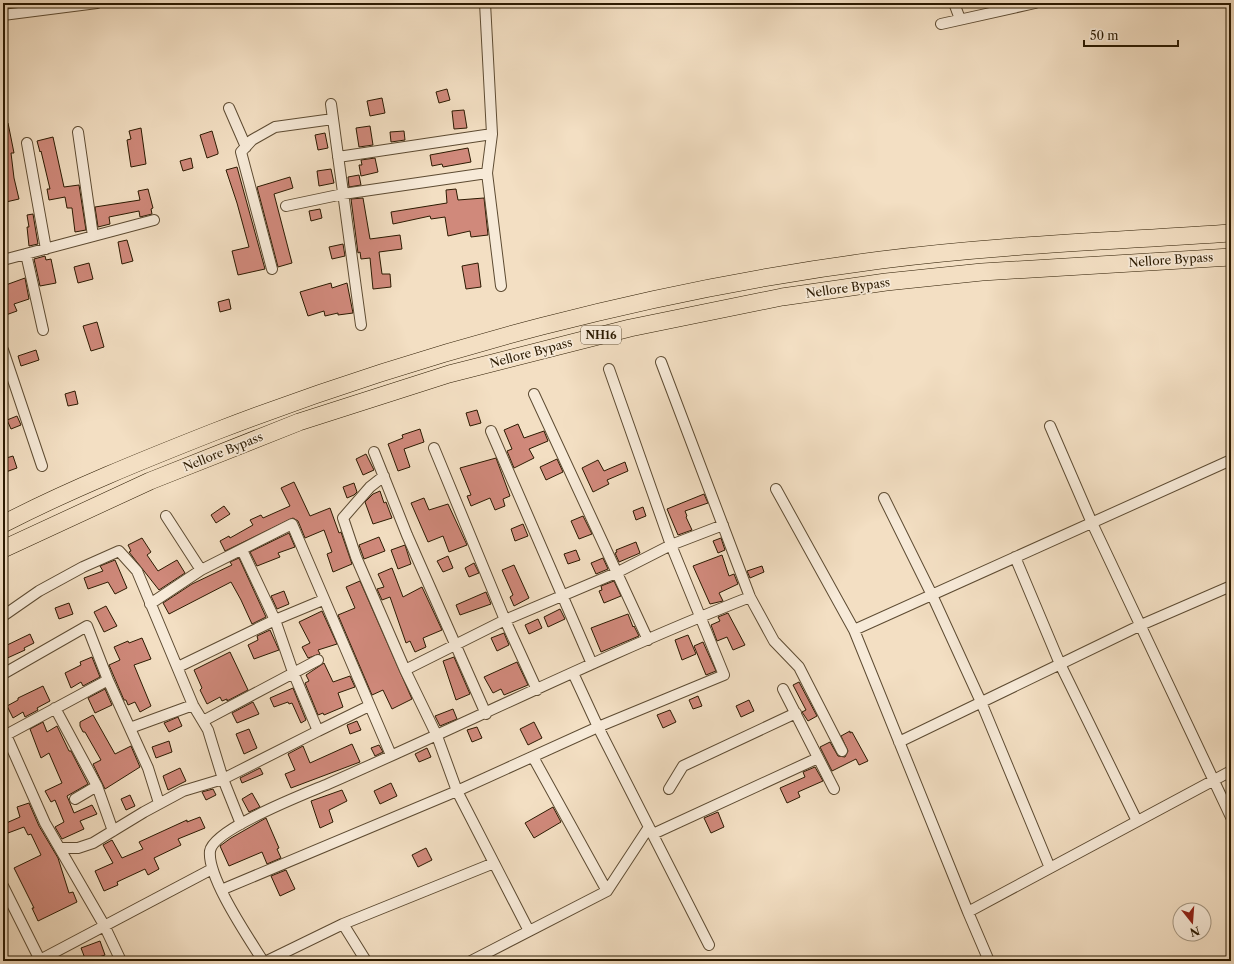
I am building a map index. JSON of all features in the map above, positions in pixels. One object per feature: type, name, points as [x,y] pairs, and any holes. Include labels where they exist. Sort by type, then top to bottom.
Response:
[{"type":"highway","name":"Nellore Bypass","points":[[3,524],[30,510],[169,450],[289,403],[446,352],[622,307],[778,275],[882,260],[976,250],[1231,233]]},
{"type":"highway","name":"Nellore Bypass","points":[[3,549],[150,481],[299,422],[449,374],[630,328],[782,297],[886,282],[982,272],[1231,257]]},
{"type":"street","points":[[3,15],[97,3]]},
{"type":"street","points":[[485,3],[492,134],[487,173],[501,286]]},
{"type":"street","points":[[954,3],[960,19]]},
{"type":"street","points":[[941,24],[1035,3]]},
{"type":"street","points":[[331,104],[361,325]]},
{"type":"street","points":[[229,108],[246,147]]},
{"type":"street","points":[[272,269],[241,152],[252,140],[275,127],[333,119]]},
{"type":"street","points":[[78,132],[93,236]]},
{"type":"street","points":[[338,157],[492,134]]},
{"type":"street","points":[[27,143],[46,249]]},
{"type":"street","points":[[286,206],[343,194],[487,173]]},
{"type":"street","points":[[3,260],[154,220]]},
{"type":"street","points":[[26,254],[43,330]]},
{"type":"street","points":[[3,350],[42,466]]},
{"type":"street","points":[[660,362],[750,597],[774,641],[799,667],[842,751]]},
{"type":"street","points":[[221,890],[457,791],[598,727],[724,675],[671,545],[609,369]]},
{"type":"street","points":[[534,394],[648,640]]},
{"type":"street","points":[[1050,426],[1092,523],[1231,817]]},
{"type":"street","points":[[491,431],[592,664]]},
{"type":"street","points":[[434,448],[505,620],[537,690]]},
{"type":"street","points":[[374,452],[407,535],[486,714]]},
{"type":"street","points":[[854,630],[1231,460]]},
{"type":"street","points":[[384,476],[370,487],[343,518],[356,557],[405,670],[437,736],[457,791],[529,931]]},
{"type":"street","points":[[776,489],[854,630],[989,961]]},
{"type":"street","points":[[884,498],[932,595],[981,702],[1050,868]]},
{"type":"street","points":[[166,516],[201,570]]},
{"type":"street","points":[[150,604],[201,570],[292,524],[323,600],[391,755]]},
{"type":"street","points":[[405,670],[456,646],[505,620],[616,573],[671,545],[723,525]]},
{"type":"street","points":[[242,550],[275,620],[293,672],[318,731]]},
{"type":"street","points":[[3,616],[39,591],[83,567],[119,551],[137,571],[193,705],[203,721],[223,779],[241,824]]},
{"type":"street","points":[[1015,557],[1060,664],[1137,821]]},
{"type":"street","points":[[899,742],[1141,625],[1231,586]]},
{"type":"street","points":[[262,961],[221,890],[212,869],[210,850],[217,839],[264,812],[486,714],[699,616],[750,597]]},
{"type":"street","points":[[178,667],[275,620],[323,600]]},
{"type":"street","points":[[3,674],[87,626],[108,680],[148,768],[159,803]]},
{"type":"street","points":[[203,721],[318,660]]},
{"type":"street","points":[[573,673],[598,727],[709,945]]},
{"type":"street","points":[[108,680],[6,735],[45,822],[104,925],[121,961]]},
{"type":"street","points":[[783,688],[834,789]]},
{"type":"street","points":[[130,728],[193,705]]},
{"type":"street","points":[[61,848],[78,848],[93,843],[183,790],[223,779],[369,706]]},
{"type":"street","points":[[55,708],[97,786],[113,831]]},
{"type":"street","points":[[669,789],[683,766],[796,713]]},
{"type":"street","points":[[533,757],[607,891]]},
{"type":"street","points":[[471,961],[607,891],[651,830],[818,758]]},
{"type":"street","points":[[968,912],[1231,771]]},
{"type":"street","points":[[75,799],[97,786]]},
{"type":"street","points":[[267,961],[343,924],[494,862]]},
{"type":"street","points":[[3,886],[39,960],[55,957],[104,925],[212,869]]},
{"type":"street","points":[[343,924],[366,961]]},
{"type":"building","points":[[447,89],[450,100],[439,103],[436,92]]},
{"type":"building","points":[[382,98],[385,113],[370,116],[367,101]]},
{"type":"building","points":[[464,110],[467,128],[454,129],[452,111]]},
{"type":"building","points":[[3,123],[8,123],[14,153],[11,153],[14,178],[19,199],[6,202],[3,187]]},
{"type":"building","points":[[370,126],[373,145],[359,147],[356,128]]},
{"type":"building","points":[[141,128],[146,164],[131,167],[127,140],[131,139],[129,131]]},
{"type":"building","points":[[212,131],[218,154],[207,158],[200,135]]},
{"type":"building","points":[[404,131],[405,140],[391,142],[390,132]]},
{"type":"building","points":[[325,133],[328,148],[318,150],[315,135]]},
{"type":"building","points":[[53,137],[64,187],[79,185],[86,230],[75,232],[72,208],[67,208],[65,197],[49,200],[47,189],[50,189],[41,151],[40,152],[37,141]]},
{"type":"building","points":[[468,148],[471,162],[443,167],[442,164],[432,166],[430,155]]},
{"type":"building","points":[[191,158],[193,168],[183,171],[180,161]]},
{"type":"building","points":[[375,158],[378,172],[361,176],[359,165],[362,165],[361,160]]},
{"type":"building","points":[[237,167],[265,269],[238,275],[232,251],[249,247],[226,170]]},
{"type":"building","points":[[331,169],[334,183],[319,186],[317,171]]},
{"type":"building","points":[[359,175],[361,185],[349,187],[348,177]]},
{"type":"building","points":[[290,177],[293,188],[274,194],[292,263],[278,267],[257,187]]},
{"type":"building","points":[[148,189],[153,208],[151,209],[152,214],[140,217],[139,211],[109,217],[110,224],[98,227],[95,207],[140,200],[138,191]]},
{"type":"building","points":[[456,189],[458,200],[484,198],[488,235],[471,237],[470,231],[448,236],[445,217],[431,219],[430,216],[393,224],[391,212],[447,203],[446,190]]},
{"type":"building","points":[[363,198],[370,239],[400,235],[402,249],[379,252],[382,274],[390,274],[391,287],[373,289],[370,258],[361,259],[360,252],[358,253],[351,199]]},
{"type":"building","points":[[320,209],[322,218],[311,221],[309,211]]},
{"type":"building","points":[[33,214],[38,244],[29,246],[27,227],[29,227],[27,215]]},
{"type":"building","points":[[127,240],[133,261],[122,264],[118,242]]},
{"type":"building","points":[[343,244],[345,256],[332,259],[329,247]]},
{"type":"building","points":[[45,256],[46,260],[51,259],[56,283],[40,286],[34,259]]},
{"type":"building","points":[[89,263],[93,279],[78,283],[74,267]]},
{"type":"building","points":[[478,263],[481,287],[466,289],[462,266]]},
{"type":"building","points":[[25,278],[29,299],[14,304],[17,311],[3,316],[3,286]]},
{"type":"building","points":[[331,283],[332,288],[347,283],[353,313],[338,315],[338,313],[325,316],[324,311],[308,316],[300,292]]},
{"type":"building","points":[[229,299],[231,309],[220,312],[218,302]]},
{"type":"building","points":[[97,322],[104,347],[91,351],[83,326]]},
{"type":"building","points":[[36,350],[39,360],[21,366],[18,356]]},
{"type":"building","points":[[75,391],[78,404],[68,406],[65,394]]},
{"type":"building","points":[[477,410],[481,423],[470,426],[466,413]]},
{"type":"building","points":[[17,416],[21,425],[11,429],[7,420]]},
{"type":"building","points":[[518,424],[524,438],[544,431],[548,441],[529,449],[534,458],[514,468],[507,451],[512,449],[504,430]]},
{"type":"building","points":[[420,429],[424,442],[404,449],[410,467],[398,471],[388,444],[403,438],[402,435]]},
{"type":"building","points":[[366,454],[374,470],[363,475],[356,459]]},
{"type":"building","points":[[13,456],[17,468],[3,473],[3,459]]},
{"type":"building","points":[[496,458],[510,496],[503,499],[505,506],[495,510],[490,498],[471,506],[467,496],[471,495],[460,468]]},
{"type":"building","points":[[557,459],[563,472],[546,480],[540,467]]},
{"type":"building","points":[[598,460],[604,471],[625,462],[628,471],[607,480],[609,484],[593,492],[582,468]]},
{"type":"building","points":[[294,482],[310,516],[330,508],[339,533],[341,532],[352,564],[333,572],[327,554],[332,552],[324,530],[305,538],[298,521],[293,518],[225,551],[220,541],[229,536],[230,538],[253,525],[250,520],[261,515],[263,518],[290,506],[281,488]]},
{"type":"building","points":[[354,483],[357,492],[347,498],[343,487]]},
{"type":"building","points":[[380,491],[384,503],[386,502],[392,518],[373,524],[365,502],[373,494]]},
{"type":"building","points":[[704,494],[708,503],[685,511],[692,530],[678,535],[667,509]]},
{"type":"building","points":[[424,498],[429,510],[448,504],[467,545],[449,552],[443,536],[428,542],[411,503]]},
{"type":"building","points":[[224,506],[230,514],[216,523],[211,515]]},
{"type":"building","points":[[643,507],[646,516],[636,520],[633,511]]},
{"type":"building","points":[[583,516],[592,534],[579,539],[571,521]]},
{"type":"building","points":[[523,524],[528,536],[515,541],[511,529]]},
{"type":"building","points":[[289,533],[295,547],[278,553],[280,557],[257,566],[250,552]]},
{"type":"building","points":[[379,537],[385,551],[364,559],[359,545]]},
{"type":"building","points":[[142,538],[151,552],[147,555],[158,571],[177,560],[185,573],[159,590],[129,552],[131,551],[128,545]]},
{"type":"building","points":[[721,538],[725,550],[718,553],[713,541]]},
{"type":"building","points":[[636,542],[640,553],[619,562],[615,553],[617,552],[616,550]]},
{"type":"building","points":[[405,545],[411,564],[398,569],[391,550]]},
{"type":"building","points":[[576,550],[580,560],[568,564],[564,554]]},
{"type":"building","points":[[722,555],[729,576],[734,574],[738,584],[719,593],[723,601],[710,604],[693,566]]},
{"type":"building","points":[[448,556],[453,568],[443,572],[437,561]]},
{"type":"building","points":[[239,558],[266,617],[252,624],[231,582],[169,614],[163,603],[192,584],[232,565],[230,562]]},
{"type":"building","points":[[603,558],[608,569],[596,574],[591,563]]},
{"type":"building","points":[[115,560],[127,588],[115,594],[108,582],[88,589],[84,578],[103,571],[100,566]]},
{"type":"building","points":[[474,563],[479,573],[469,577],[465,568]]},
{"type":"building","points":[[514,565],[529,598],[514,606],[510,597],[513,595],[502,570]]},
{"type":"building","points":[[762,566],[764,572],[750,578],[747,571]]},
{"type":"building","points":[[392,568],[403,597],[422,587],[442,630],[423,638],[426,647],[415,652],[410,641],[406,643],[390,597],[382,600],[377,589],[384,587],[378,574]]},
{"type":"building","points":[[360,581],[412,699],[392,709],[383,690],[372,695],[338,615],[355,608],[346,587]]},
{"type":"building","points":[[614,581],[621,596],[604,603],[599,591],[602,590],[601,586]]},
{"type":"building","points":[[284,591],[289,604],[277,609],[271,596]]},
{"type":"building","points":[[486,592],[491,604],[460,615],[456,605]]},
{"type":"building","points":[[69,603],[73,614],[59,619],[55,608]]},
{"type":"building","points":[[106,606],[117,626],[104,632],[94,612]]},
{"type":"building","points":[[560,609],[565,619],[548,627],[544,617]]},
{"type":"building","points":[[322,611],[337,644],[318,650],[320,654],[308,658],[302,647],[310,643],[299,622]]},
{"type":"building","points":[[728,613],[745,645],[733,650],[727,637],[717,641],[711,625],[720,621],[718,617]]},
{"type":"building","points":[[628,614],[633,627],[634,626],[639,636],[601,652],[591,628]]},
{"type":"building","points":[[538,619],[542,628],[529,634],[525,625]]},
{"type":"building","points":[[270,630],[279,650],[254,659],[248,645],[258,640],[257,636]]},
{"type":"building","points":[[504,633],[509,645],[497,651],[491,638]]},
{"type":"building","points":[[30,634],[34,643],[24,648],[25,650],[3,660],[3,647]]},
{"type":"building","points":[[688,635],[696,654],[682,660],[675,640]]},
{"type":"building","points":[[142,638],[151,659],[134,665],[151,706],[140,712],[135,702],[128,705],[126,700],[124,700],[109,665],[120,660],[114,647],[128,641],[129,643]]},
{"type":"building","points":[[703,642],[716,671],[706,675],[694,646]]},
{"type":"building","points":[[230,652],[248,690],[227,701],[227,699],[222,701],[220,697],[207,704],[200,690],[202,688],[194,670]]},
{"type":"building","points":[[92,657],[100,677],[83,686],[81,682],[71,688],[65,673],[81,665],[80,662]]},
{"type":"building","points":[[454,657],[470,694],[456,700],[443,661]]},
{"type":"building","points":[[517,662],[528,685],[504,695],[501,689],[493,693],[484,677]]},
{"type":"building","points":[[324,663],[333,682],[350,676],[355,687],[338,693],[343,707],[324,715],[323,713],[318,715],[305,683],[309,681],[306,675]]},
{"type":"building","points":[[799,682],[817,716],[808,721],[802,712],[806,710],[793,685]]},
{"type":"building","points":[[43,686],[50,701],[25,717],[23,712],[13,718],[7,706],[18,700],[18,698]]},
{"type":"building","points":[[293,688],[306,720],[301,723],[292,703],[289,704],[288,702],[274,707],[270,698]]},
{"type":"building","points":[[105,689],[112,705],[95,713],[88,698]]},
{"type":"building","points":[[698,696],[702,706],[693,709],[689,700]]},
{"type":"building","points":[[749,700],[754,711],[741,717],[736,706]]},
{"type":"building","points":[[253,702],[259,714],[237,723],[232,713]]},
{"type":"building","points":[[453,709],[457,719],[440,726],[435,716]]},
{"type":"building","points":[[670,710],[676,722],[663,728],[657,715]]},
{"type":"building","points":[[93,715],[115,754],[131,746],[140,767],[105,789],[93,764],[101,760],[80,726],[80,722]]},
{"type":"building","points":[[178,717],[182,726],[169,732],[164,723]]},
{"type":"building","points":[[357,721],[361,730],[350,734],[347,725]]},
{"type":"building","points":[[43,722],[47,732],[57,726],[69,751],[71,751],[88,784],[67,796],[74,813],[92,805],[97,814],[80,821],[84,829],[62,839],[55,827],[64,822],[55,800],[51,802],[45,791],[62,783],[49,753],[41,758],[30,729]]},
{"type":"building","points":[[534,722],[542,738],[528,745],[520,729]]},
{"type":"building","points":[[477,727],[482,738],[472,742],[467,730]]},
{"type":"building","points":[[249,729],[257,748],[244,754],[236,734]]},
{"type":"building","points":[[850,731],[850,733],[852,732],[868,761],[859,765],[856,759],[832,771],[820,747],[830,742],[838,756],[845,757],[848,751],[841,736]]},
{"type":"building","points":[[169,741],[172,752],[156,758],[152,747]]},
{"type":"building","points":[[352,744],[360,762],[291,788],[285,774],[295,770],[288,754],[303,746],[310,763]]},
{"type":"building","points":[[379,745],[383,752],[375,756],[371,748]]},
{"type":"building","points":[[427,748],[431,757],[419,762],[415,754]]},
{"type":"building","points":[[815,767],[823,781],[798,792],[800,797],[787,803],[780,788],[805,777],[803,772]]},
{"type":"building","points":[[180,768],[186,781],[168,790],[163,776]]},
{"type":"building","points":[[260,768],[263,774],[242,783],[240,778]]},
{"type":"building","points":[[391,783],[397,796],[380,804],[374,791]]},
{"type":"building","points":[[213,789],[216,795],[206,800],[202,792]]},
{"type":"building","points":[[342,790],[347,801],[329,810],[333,822],[320,828],[311,801]]},
{"type":"building","points":[[252,793],[260,807],[249,812],[242,799]]},
{"type":"building","points":[[130,795],[135,806],[126,810],[121,799]]},
{"type":"building","points":[[29,803],[39,826],[58,858],[69,893],[73,892],[77,902],[38,921],[32,908],[34,908],[14,868],[41,855],[31,834],[28,835],[24,827],[8,833],[4,824],[20,817],[17,807]]},
{"type":"building","points":[[553,807],[561,822],[534,838],[525,823]]},
{"type":"building","points":[[718,812],[724,827],[711,833],[704,818]]},
{"type":"building","points":[[200,817],[205,828],[178,839],[181,845],[154,858],[159,869],[148,875],[145,869],[117,882],[118,885],[104,891],[95,871],[113,863],[103,845],[112,840],[122,858],[143,849],[139,842],[187,820],[187,822]]},
{"type":"building","points":[[266,818],[279,848],[277,849],[281,858],[267,864],[262,852],[229,866],[220,846]]},
{"type":"building","points":[[426,848],[432,860],[418,867],[412,855]]},
{"type":"building","points":[[286,870],[295,889],[280,896],[271,876]]},
{"type":"building","points":[[100,941],[105,955],[86,961],[81,948]]}]
